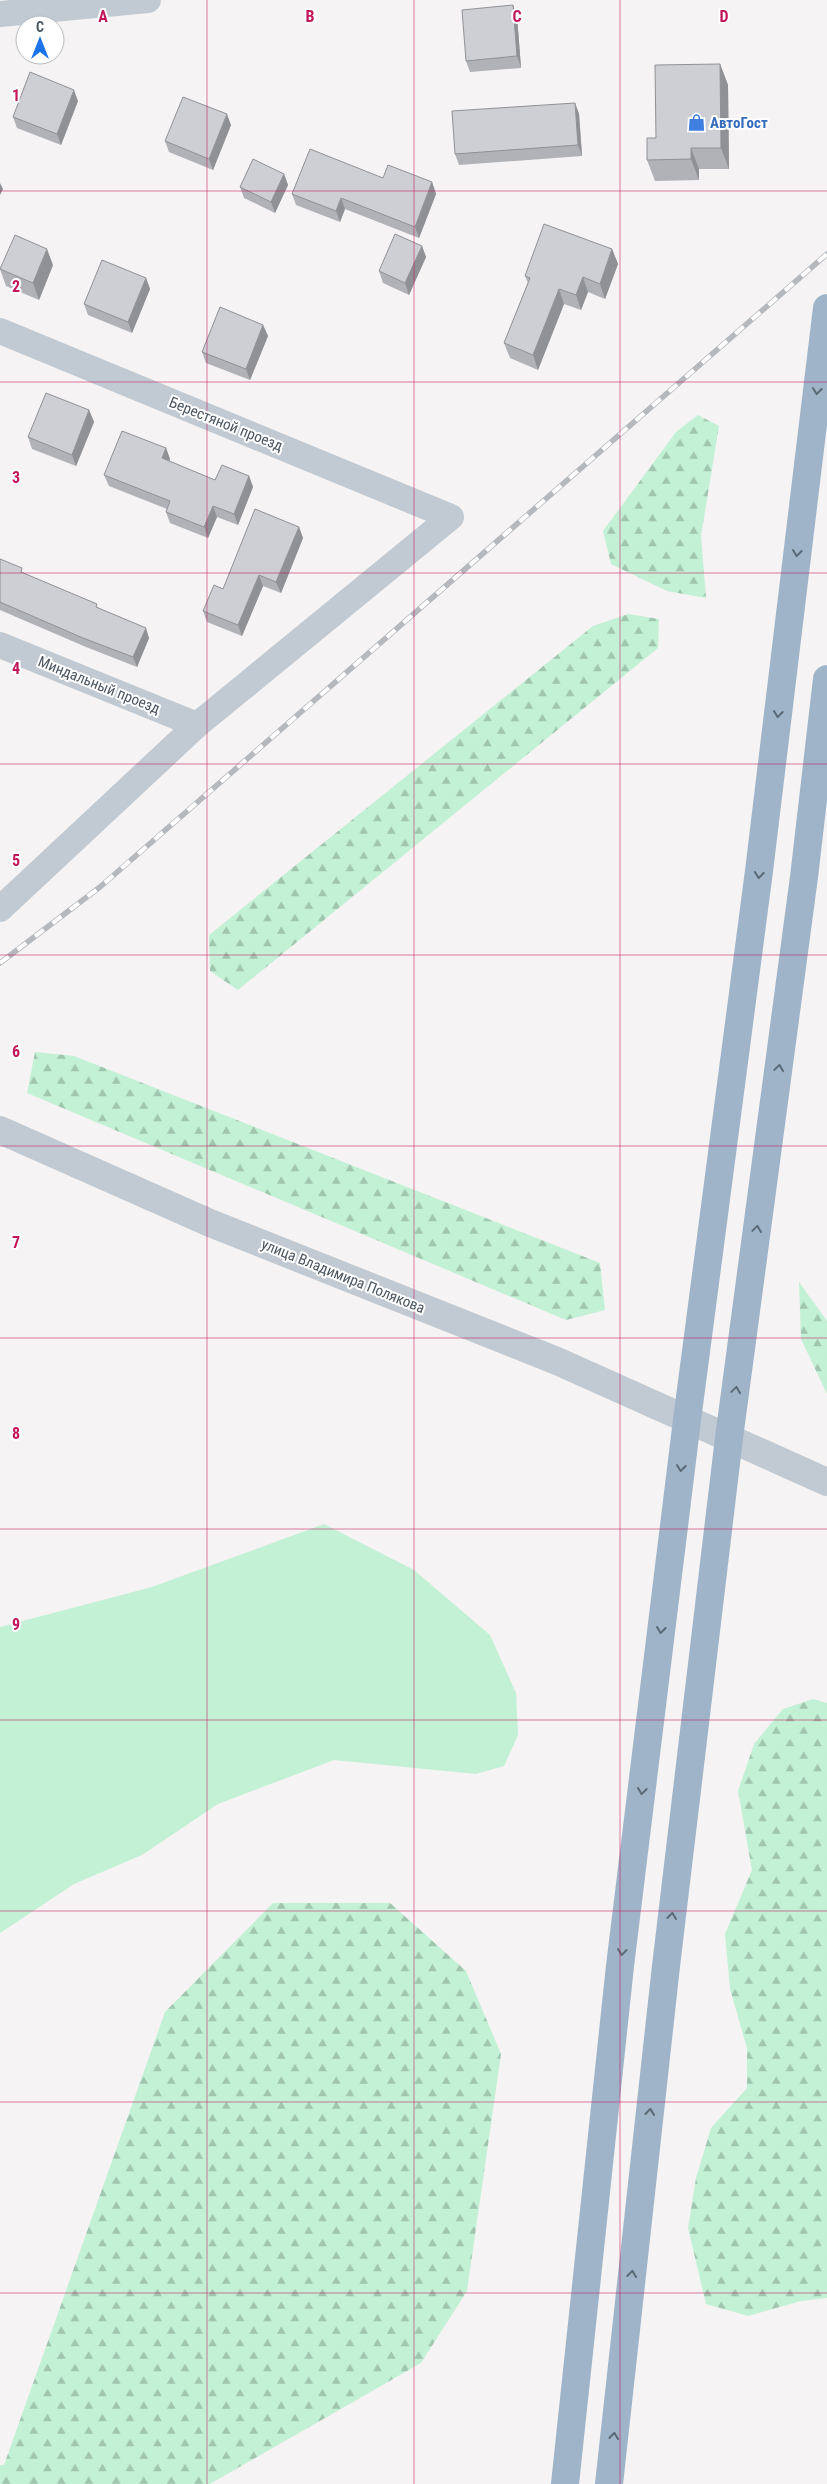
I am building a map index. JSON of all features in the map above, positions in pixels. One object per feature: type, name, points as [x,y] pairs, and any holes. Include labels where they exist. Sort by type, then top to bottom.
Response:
[{"type":"highway","points":[[565,2484],[619,1976],[687,1420],[759,871],[827,308]]},
{"type":"highway","points":[[609,2484],[666,1966],[729,1438],[803,887],[827,679]]},
{"type":"street","points":[[0,14],[148,0]]},
{"type":"street","name":"Берестяной проезд","points":[[0,331],[451,517],[198,726]]},
{"type":"street","name":"Миндальный проезд","points":[[0,645],[198,726]]},
{"type":"street","points":[[0,908],[198,726]]},
{"type":"street","points":[[810,814],[827,784]]},
{"type":"street","name":"улица Владимира Полякова","points":[[0,1130],[210,1223],[557,1361],[827,1482]]},
{"type":"green space","points":[[698,415],[719,426],[701,536],[706,598],[667,591],[611,564],[603,531],[676,432]]},
{"type":"green space","points":[[628,614],[659,619],[658,648],[238,990],[210,971],[209,935],[593,626]]},
{"type":"green space","points":[[35,1052],[74,1056],[600,1263],[605,1310],[566,1320],[27,1093]]},
{"type":"green space","points":[[799,1282],[827,1321],[827,1394],[801,1339]]},
{"type":"green space","points":[[324,1524],[414,1570],[490,1635],[516,1693],[518,1735],[504,1766],[476,1774],[334,1760],[218,1804],[142,1855],[74,1884],[0,1933],[0,1627],[152,1587]]},
{"type":"green space","points":[[813,1699],[827,1703],[827,2298],[801,2301],[748,2316],[706,2304],[688,2228],[696,2178],[711,2128],[747,2088],[747,2048],[730,1989],[725,1934],[752,1870],[738,1791],[754,1744],[783,1709]]},
{"type":"green space","points":[[273,1903],[390,1903],[466,1971],[501,2054],[467,2291],[421,2363],[210,2484],[0,2484],[0,2465],[4,2465],[165,2012]]},
{"type":"building","points":[[513,5],[517,56],[466,61],[462,10]]},
{"type":"building","name":"АвтоГост","points":[[720,64],[721,148],[691,148],[691,159],[647,160],[647,138],[656,138],[655,65]]},
{"type":"building","points":[[30,72],[74,90],[57,134],[13,117]]},
{"type":"building","points":[[183,97],[227,114],[209,159],[165,141]]},
{"type":"building","points":[[575,103],[578,145],[455,154],[452,111]]},
{"type":"building","points":[[310,149],[383,178],[388,165],[432,182],[415,227],[341,198],[336,211],[292,194]]},
{"type":"building","points":[[253,159],[284,174],[271,202],[240,187]]},
{"type":"building","points":[[544,224],[612,249],[600,284],[583,277],[576,295],[559,289],[533,355],[504,343],[530,278],[525,276]]},
{"type":"building","points":[[395,234],[422,246],[405,283],[379,271]]},
{"type":"building","points":[[15,235],[47,249],[33,283],[0,269]]},
{"type":"building","points":[[102,260],[146,278],[128,322],[84,304]]},
{"type":"building","points":[[220,307],[263,325],[246,369],[202,352]]},
{"type":"building","points":[[46,393],[89,410],[72,455],[28,437]]},
{"type":"building","points":[[122,431],[166,448],[162,458],[215,480],[222,465],[249,476],[234,514],[213,506],[204,527],[166,512],[170,501],[104,475]]},
{"type":"building","points":[[255,509],[299,527],[276,582],[259,575],[238,625],[203,611],[214,585],[223,589]]},
{"type":"building","points":[[0,559],[22,568],[21,572],[97,604],[96,607],[146,628],[133,657],[83,638],[0,602]]},
{"type":"railway","points":[[0,963],[100,887],[827,254]]},
{"type":"place","name":"АвтоГост","points":[[696,123]]}]
